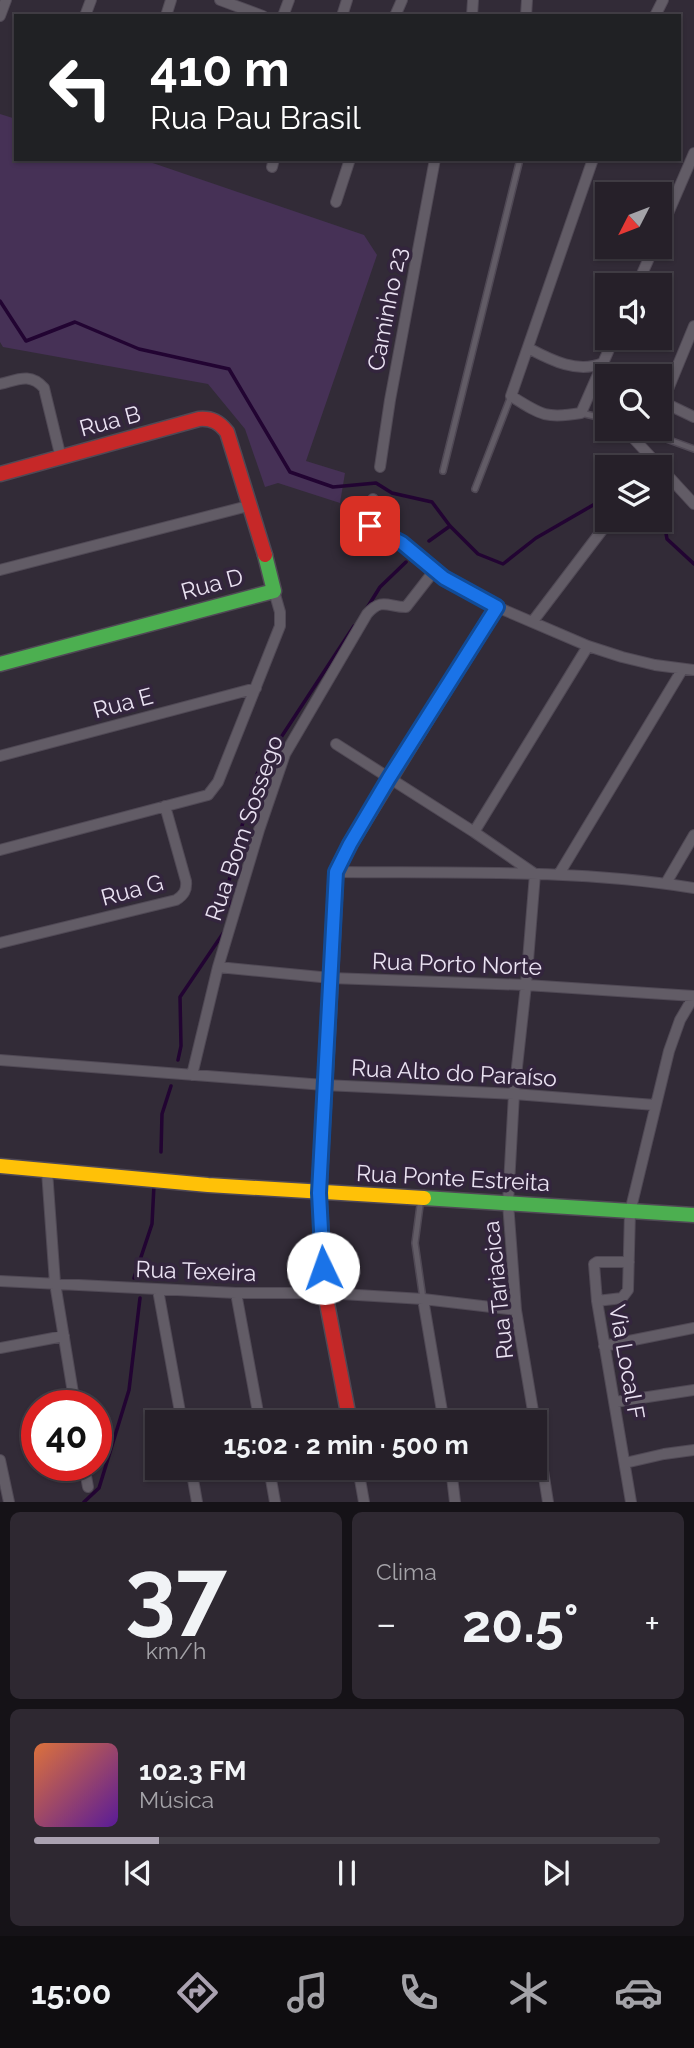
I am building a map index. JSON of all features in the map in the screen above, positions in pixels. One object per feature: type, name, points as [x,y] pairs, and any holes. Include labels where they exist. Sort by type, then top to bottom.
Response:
[{"type":"street","points":[[0,16],[6,0]]},
{"type":"street","points":[[220,0],[254,14]]},
{"type":"street","points":[[672,204],[694,153]]},
{"type":"street","points":[[336,202],[349,161]]},
{"type":"street","name":"Caminho 23","points":[[380,467],[435,161]]},
{"type":"street","points":[[592,161],[511,396],[546,415],[558,417],[581,413],[609,350]]},
{"type":"street","points":[[694,326],[664,399],[667,404],[694,417]]},
{"type":"street","points":[[528,348],[576,367],[603,363]]},
{"type":"street","points":[[0,384],[30,377],[44,387],[61,458]]},
{"type":"street","name":"Rua B","points":[[0,474],[199,419],[213,419],[227,432]]},
{"type":"street","name":"Rua D","points":[[0,664],[274,592],[227,432]]},
{"type":"street","points":[[636,441],[694,504]]},
{"type":"street","points":[[373,499],[366,523],[402,543],[434,571],[460,588],[588,646],[638,661],[694,670]]},
{"type":"street","points":[[0,570],[248,506]]},
{"type":"street","points":[[533,621],[601,532]]},
{"type":"street","name":"Rua Bom Sossego","points":[[192,1075],[218,967],[259,830],[292,739],[367,614],[381,603],[405,607],[434,571]]},
{"type":"street","name":"Rua Bom Sossego","points":[[0,850],[200,798],[214,790],[280,626],[280,612],[274,592]]},
{"type":"street","points":[[348,1410],[325,1293],[319,1193],[336,872],[389,778],[497,607]]},
{"type":"street","points":[[474,832],[588,646]]},
{"type":"street","points":[[559,874],[682,670]]},
{"type":"street","name":"Rua E","points":[[0,756],[256,688]]},
{"type":"street","points":[[336,744],[535,874]]},
{"type":"street","name":"Rua G","points":[[0,943],[176,900],[182,896],[186,881],[164,806]]},
{"type":"street","points":[[666,883],[694,835]]},
{"type":"street","points":[[336,872],[559,874],[694,888]]},
{"type":"street","name":"Rua Tariacica","points":[[533,1410],[516,1310],[508,1203],[513,1094],[535,874]]},
{"type":"street","name":"Rua Porto Norte","points":[[218,967],[331,978],[526,985],[694,996]]},
{"type":"street","points":[[597,1301],[619,1299],[628,1287],[630,1212],[674,1035],[694,996]]},
{"type":"street","name":"Rua Alto do Paraíso","points":[[0,1060],[324,1085],[513,1094],[655,1105]]},
{"type":"street","name":"Rua Ponte Estreita","points":[[0,1166],[319,1193],[694,1216]]},
{"type":"street","points":[[47,1171],[54,1283],[73,1390]]},
{"type":"street","name":"Via Local F","points":[[629,1262],[595,1262],[595,1278],[631,1502]]},
{"type":"street","name":"Rua Texeira","points":[[0,1281],[236,1293],[325,1293],[422,1299],[516,1310]]},
{"type":"street","points":[[158,1290],[180,1410]]},
{"type":"street","points":[[236,1293],[258,1410]]},
{"type":"street","points":[[422,1299],[442,1410]]},
{"type":"street","points":[[604,1346],[694,1328]]},
{"type":"street","points":[[0,1348],[64,1336]]},
{"type":"street","points":[[615,1402],[694,1390]]},
{"type":"street","points":[[625,1463],[694,1450]]},
{"type":"street","points":[[0,1460],[9,1502]]},
{"type":"street","points":[[193,1480],[197,1502]]},
{"type":"street","points":[[271,1480],[275,1502]]},
{"type":"street","points":[[360,1480],[364,1502]]},
{"type":"street","points":[[452,1480],[455,1502]]},
{"type":"street","name":"Rua Tariacica","points":[[544,1480],[548,1502]]},
{"type":"street","points":[[87,1481],[88,1487]]},
{"type":"lane","points":[[443,471],[520,161]]},
{"type":"lane","points":[[475,488],[511,396]]},
{"type":"lane","points":[[581,413],[595,416]]},
{"type":"lane","points":[[672,441],[694,449]]},
{"type":"lane","points":[[421,1198],[415,1243],[422,1299]]},
{"type":"shaded area","points":[[0,114],[14,118],[14,161],[147,161],[364,235],[377,255],[306,461],[345,473],[340,503],[278,483],[265,487],[245,429],[208,384],[3,347],[0,342]]},
{"type":"waterway","points":[[0,301],[26,341],[75,322],[139,349],[229,369],[290,472],[333,487],[376,483],[392,493],[432,502],[450,526],[478,554],[503,564],[536,538],[595,504]]},
{"type":"waterway","points":[[429,541],[450,526]]},
{"type":"waterway","points":[[666,532],[667,539],[694,564]]},
{"type":"waterway","points":[[367,608],[380,587],[406,562]]},
{"type":"waterway","points":[[232,910],[227,890],[257,774],[354,626]]},
{"type":"waterway","points":[[178,1060],[181,1046],[180,997],[226,929]]},
{"type":"waterway","points":[[161,1152],[162,1114],[171,1086]]},
{"type":"waterway","points":[[134,1278],[152,1224],[154,1185]]},
{"type":"waterway","points":[[84,1502],[99,1488],[129,1390],[140,1298]]},
{"type":"traffic: fast","points":[[0,664],[274,591],[265,555]]},
{"type":"traffic: fast","points":[[426,720],[497,607]]},
{"type":"traffic: fast","points":[[424,1198],[694,1215]]},
{"type":"traffic: slow","points":[[331,974],[336,872],[350,844],[426,720]]},
{"type":"traffic: slow","points":[[0,1166],[208,1185],[424,1198]]},
{"type":"traffic: jam","points":[[0,474],[199,419],[211,420],[227,432],[265,555]]},
{"type":"traffic: jam","points":[[331,974],[319,1193],[325,1293],[348,1410]]},
{"type":"route","points":[[323,1268],[319,1193],[336,872],[389,778],[497,607],[444,578],[402,543],[370,526]]}]
